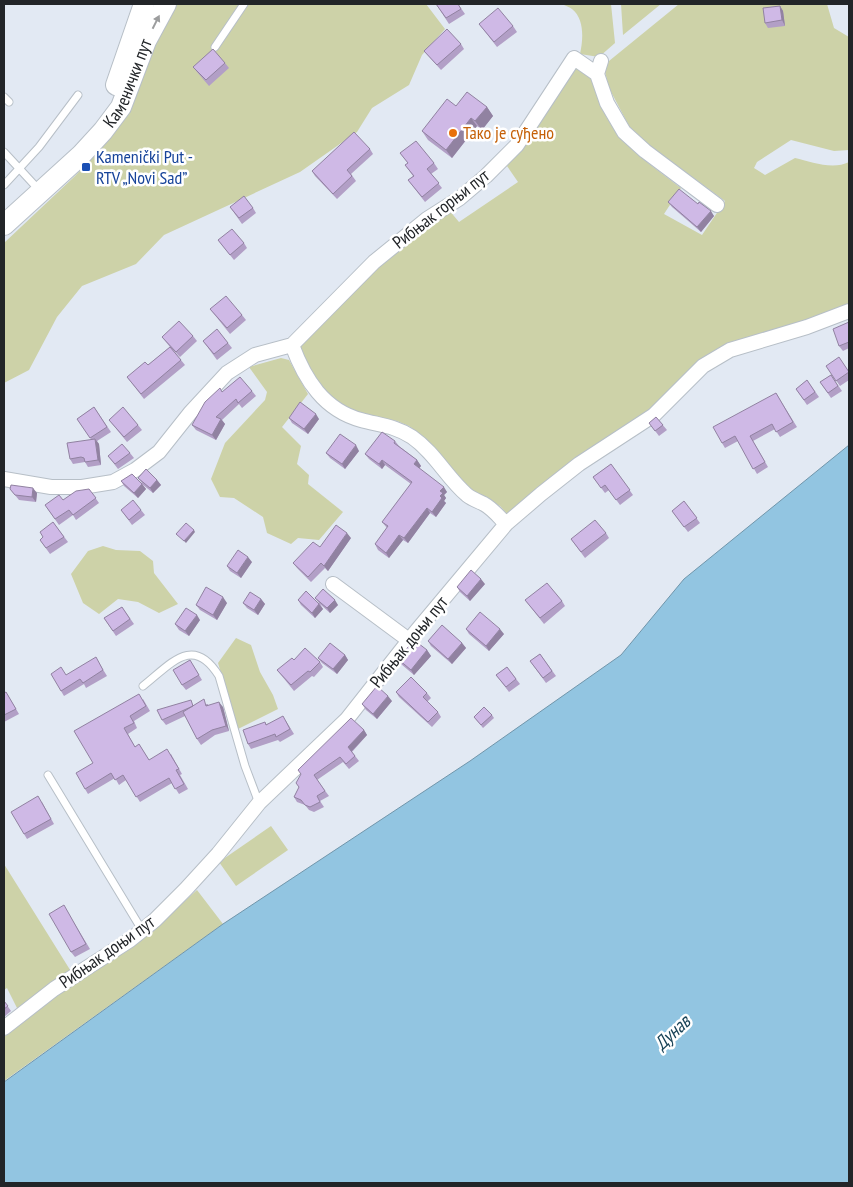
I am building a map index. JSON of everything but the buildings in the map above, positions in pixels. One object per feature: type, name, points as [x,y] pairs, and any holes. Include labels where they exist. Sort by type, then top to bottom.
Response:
[{"type":"main road","name":"Каменички пут","points":[[81,155],[114,91],[144,4]]},
{"type":"main road","name":"Каменички пут","points":[[4,224],[81,155],[103,131],[120,107],[146,41],[166,4]]},
{"type":"street","name":"Рибњак горњи пут","points":[[292,345],[374,262],[427,219],[460,198],[486,176],[517,145],[574,58],[599,68],[607,103],[624,132],[645,151],[717,205]]},
{"type":"street","name":"Рибњак доњи пут","points":[[4,1028],[54,989],[142,930],[186,889],[218,854],[259,803],[346,719],[506,524],[580,464],[654,415],[703,366],[730,350],[849,311]]},
{"type":"street","points":[[4,479],[51,486],[82,487],[113,482],[135,470],[160,452],[190,414],[227,373],[255,355],[292,345],[315,390],[328,404],[360,420],[393,427],[411,436],[424,446],[466,494],[494,511],[506,524]]},
{"type":"street","points":[[332,584],[410,640]]},
{"type":"lane","points":[[215,47],[244,4]]},
{"type":"lane","points":[[4,185],[39,147],[78,95]]},
{"type":"lane","points":[[4,152],[40,192]]},
{"type":"lane","points":[[144,686],[184,655],[199,655],[213,666],[219,676],[245,766],[259,803]]},
{"type":"lane","points":[[48,775],[142,930]]},
{"type":"green space","points":[[167,4],[426,4],[445,29],[422,55],[409,85],[372,108],[357,132],[300,172],[164,235],[136,264],[82,286],[57,317],[29,370],[4,383],[4,243],[75,176],[92,158],[112,131]]},
{"type":"green space","points":[[561,4],[611,4],[615,43],[599,57],[580,54],[582,30],[579,18],[572,9]]},
{"type":"green space","points":[[621,4],[661,4],[623,35]]},
{"type":"green space","points":[[679,4],[827,4],[834,28],[849,37],[849,150],[834,151],[791,140],[757,162],[754,168],[765,175],[795,158],[829,165],[849,162],[849,307],[751,339],[508,515],[500,506],[474,493],[424,437],[409,426],[397,421],[345,408],[323,391],[299,353],[300,341],[375,268],[449,210],[459,222],[518,182],[507,166],[546,114],[572,69],[576,66],[591,75],[604,112],[618,135],[648,163],[681,188],[664,214],[702,235],[725,201],[650,146],[629,126],[609,88],[605,72],[609,61]]},
{"type":"green space","points":[[281,358],[289,360],[308,394],[282,427],[301,446],[297,464],[309,475],[308,484],[343,512],[319,540],[298,538],[291,544],[267,533],[263,517],[234,498],[220,497],[211,479],[225,443],[265,400],[267,392],[249,367]]},
{"type":"green space","points":[[103,546],[116,550],[140,551],[153,561],[154,573],[178,604],[159,613],[138,602],[118,599],[99,614],[83,603],[71,574],[88,551]]},
{"type":"green space","points":[[236,638],[251,645],[260,672],[273,695],[278,709],[238,729],[218,663]]},
{"type":"green space","points":[[271,826],[288,850],[236,886],[219,862]]},
{"type":"green space","points":[[4,864],[72,973],[19,1012],[7,988],[4,990]]},
{"type":"green space","points":[[197,890],[223,924],[4,1081],[4,1037],[59,994],[147,935]]},
{"type":"water","name":"Дунав","points":[[849,445],[849,1183],[4,1183],[4,1082],[223,924],[470,761],[621,655],[684,579]]},
{"type":"place","name":"Тако је суђено","points":[[453,133]]},
{"type":"place","name":"Kamenički Put - RTV „Novi Sad”","points":[[86,167]]}]
